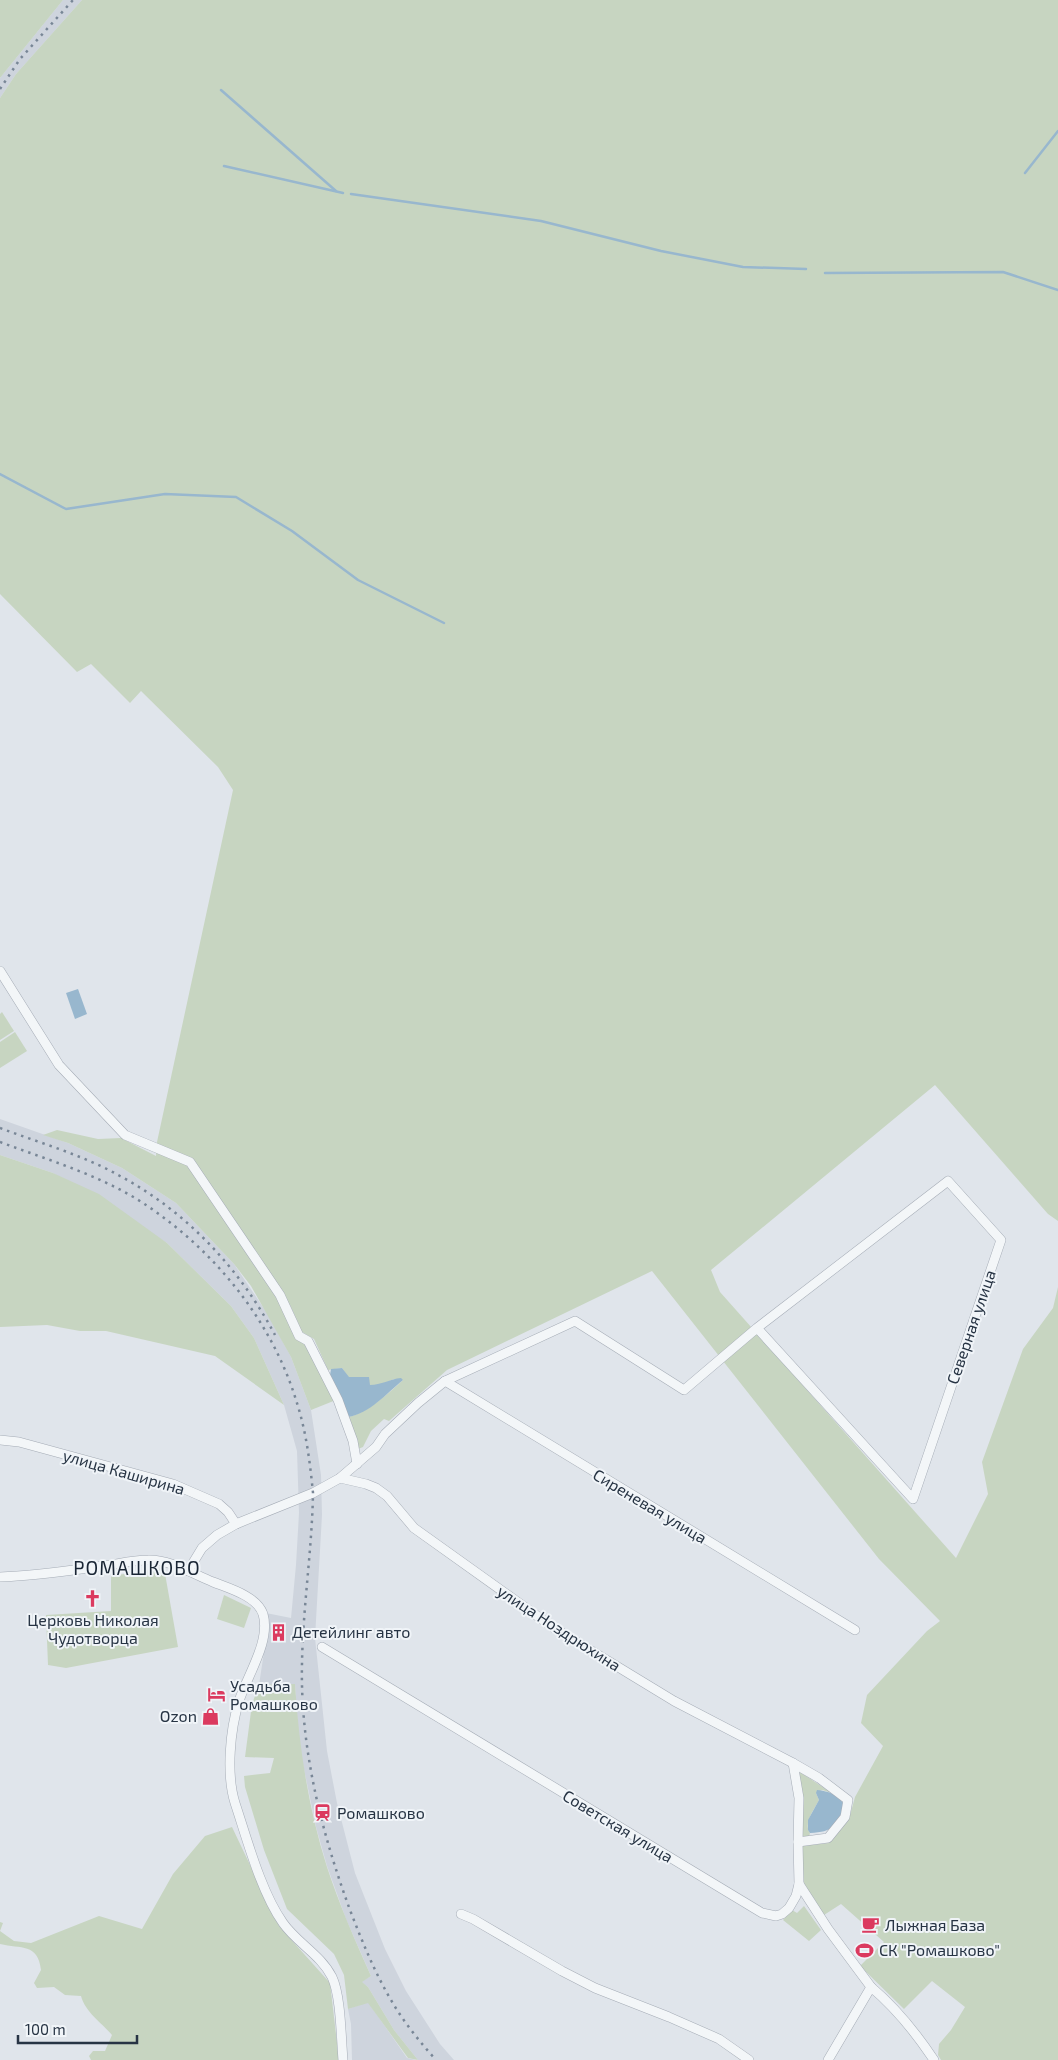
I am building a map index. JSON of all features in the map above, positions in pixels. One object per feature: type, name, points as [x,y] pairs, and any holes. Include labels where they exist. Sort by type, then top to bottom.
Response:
[{"type":"street","points":[[0,970],[59,1065],[125,1135],[190,1162],[280,1295],[299,1336],[308,1341],[341,1408],[353,1441],[356,1464]]},
{"type":"street","name":"Северная улица","points":[[948,1181],[1001,1240],[913,1499],[757,1328],[948,1181]]},
{"type":"street","points":[[188,1572],[202,1548],[209,1541],[236,1524],[313,1493],[340,1478],[418,1402],[445,1381],[575,1321],[684,1390],[757,1328]]},
{"type":"street","name":"Сиреневая улица","points":[[445,1381],[855,1630]]},
{"type":"street","name":"улица Каширина","points":[[0,1440],[19,1442],[173,1484],[219,1504],[236,1524]]},
{"type":"street","name":"улица Ноздрюхина","points":[[340,1478],[376,1488],[387,1496],[414,1528],[554,1628],[674,1701],[819,1778],[848,1800],[845,1817],[828,1838],[798,1842]]},
{"type":"street","points":[[0,1577],[25,1577],[149,1560],[160,1561],[246,1597],[258,1606],[263,1613],[263,1640],[239,1702],[234,1726],[230,1763],[234,1800],[259,1872],[274,1908],[284,1924],[322,1962],[332,1978],[336,1994],[343,2060]]},
{"type":"street","name":"Советская улица","points":[[322,1647],[762,1913],[776,1916],[789,1908],[796,1896],[799,1884],[799,1798],[793,1763]]},
{"type":"street","points":[[799,1884],[828,1929],[871,1987],[886,1999],[915,2032],[934,2060]]},
{"type":"street","points":[[460,1914],[473,1919],[579,1980],[719,2039],[749,2060]]},
{"type":"street","points":[[828,2060],[871,1987]]},
{"type":"shaded area","points":[[63,0],[82,0],[16,74],[0,98],[0,78]]},
{"type":"shaded area","points":[[0,1119],[68,1143],[122,1168],[176,1203],[234,1264],[269,1316],[291,1357],[311,1410],[321,1475],[322,1515],[315,1638],[327,1751],[337,1803],[355,1873],[385,1949],[406,1991],[440,2044],[454,2060],[418,2060],[394,2030],[368,1987],[361,1982],[371,1976],[346,1919],[327,1866],[316,1827],[299,1745],[295,1684],[259,1685],[264,1652],[266,1613],[291,1618],[299,1513],[297,1451],[284,1405],[254,1338],[231,1306],[167,1243],[53,1173],[0,1155]]},
{"type":"shaded area","points":[[368,2002],[407,2058],[416,2060],[352,2060],[351,2024],[348,2009]]},
{"type":"green space","points":[[0,0],[63,0],[0,78]]},
{"type":"green space","points":[[82,0],[1058,0],[1058,1221],[1048,1214],[935,1085],[711,1270],[720,1292],[956,1558],[988,1494],[982,1462],[1023,1349],[1053,1308],[1058,1287],[1058,2060],[941,2060],[938,2055],[939,2044],[951,2030],[965,2007],[932,1981],[904,2009],[860,1966],[884,1942],[841,1904],[824,1915],[802,1880],[801,1846],[829,1843],[849,1819],[855,1797],[883,1746],[861,1723],[867,1695],[927,1631],[940,1621],[879,1559],[652,1271],[447,1370],[389,1421],[384,1419],[371,1431],[363,1447],[353,1451],[348,1417],[370,1407],[403,1380],[394,1379],[381,1385],[370,1385],[348,1377],[342,1368],[328,1370],[314,1339],[302,1332],[290,1305],[280,1301],[296,1338],[305,1345],[336,1400],[311,1410],[291,1357],[251,1286],[234,1264],[176,1203],[122,1168],[68,1143],[43,1135],[57,1130],[98,1139],[121,1138],[156,1156],[157,1142],[233,790],[218,767],[141,691],[130,703],[91,664],[77,672],[0,594],[0,98],[16,74]]},
{"type":"green space","points":[[2,1012],[14,1031],[0,1040],[0,1014]]},
{"type":"green space","points":[[15,1032],[27,1051],[0,1068],[0,1042]]},
{"type":"green space","points":[[0,1155],[53,1173],[99,1194],[167,1243],[231,1306],[254,1338],[284,1405],[215,1356],[106,1331],[80,1331],[47,1325],[0,1327]]},
{"type":"green space","points":[[164,1568],[178,1647],[66,1668],[48,1665],[46,1615],[111,1611],[111,1576]]},
{"type":"green space","points":[[224,1595],[251,1608],[244,1628],[217,1619]]},
{"type":"green space","points":[[295,1684],[302,1753],[315,1822],[320,1844],[337,1895],[371,1976],[362,1982],[368,1987],[394,2030],[418,2060],[408,2058],[368,2003],[348,2009],[344,1975],[334,1954],[287,1909],[264,1850],[245,1787],[244,1776],[270,1773],[274,1758],[245,1757],[252,1704],[259,1685]]},
{"type":"green space","points":[[795,1769],[832,1793],[822,1790],[816,1793],[819,1800],[808,1821],[809,1837],[801,1837]]},
{"type":"green space","points":[[232,1827],[279,1926],[330,1983],[339,2060],[91,2060],[89,2056],[93,2051],[105,2051],[112,2035],[86,2007],[81,1996],[65,1995],[54,1987],[37,1988],[34,1983],[41,1970],[36,1955],[32,1951],[21,1947],[0,1944],[0,1931],[14,1941],[31,1943],[99,1916],[142,1929],[173,1874],[205,1836]]},
{"type":"green space","points":[[804,1906],[821,1930],[809,1941],[783,1920],[792,1910],[797,1913]]},
{"type":"water","points":[[78,989],[87,1014],[75,1019],[66,993]]},
{"type":"water","points":[[342,1368],[349,1377],[369,1377],[370,1385],[401,1378],[403,1380],[363,1412],[348,1417],[330,1375],[331,1369]]},
{"type":"water","points":[[817,1790],[833,1794],[845,1806],[833,1827],[824,1831],[810,1833],[808,1830],[808,1820],[819,1800],[816,1793]]},
{"type":"waterway","points":[[221,90],[336,191]]},
{"type":"waterway","points":[[1025,173],[1058,131]]},
{"type":"waterway","points":[[224,166],[343,193]]},
{"type":"waterway","points":[[351,194],[541,221],[661,251],[743,267],[806,269]]},
{"type":"waterway","points":[[825,273],[1003,272],[1058,290]]},
{"type":"waterway","points":[[0,474],[66,509],[165,494],[236,497],[292,531],[358,580],[444,623]]},
{"type":"railway","points":[[0,89],[20,59],[73,0]]},
{"type":"railway","points":[[0,1128],[106,1169],[144,1190],[168,1207],[210,1244],[228,1265],[245,1287],[275,1335]]},
{"type":"railway","points":[[0,1142],[92,1176],[126,1193],[169,1221],[216,1264],[236,1288],[255,1314],[285,1370],[302,1423],[313,1493],[304,1620],[302,1694],[314,1788],[330,1850],[350,1910],[369,1956],[396,2008],[436,2060]]},
{"type":"place","name":"Церковь Николая Чудотворца","points":[[93,1598]]},
{"type":"place","name":"Детейлинг авто","points":[[278,1632]]},
{"type":"place","name":"Усадьба Ромашково","points":[[216,1695]]},
{"type":"place","name":"Ozon","points":[[211,1716]]},
{"type":"place","name":"Ромашково","points":[[323,1813]]},
{"type":"place","name":"Лыжная База","points":[[871,1925]]},
{"type":"place","name":"СК \"Ромашково\"","points":[[865,1950]]},
{"type":"district","name":"РОМАШКОВО","points":[[137,1568]]}]
